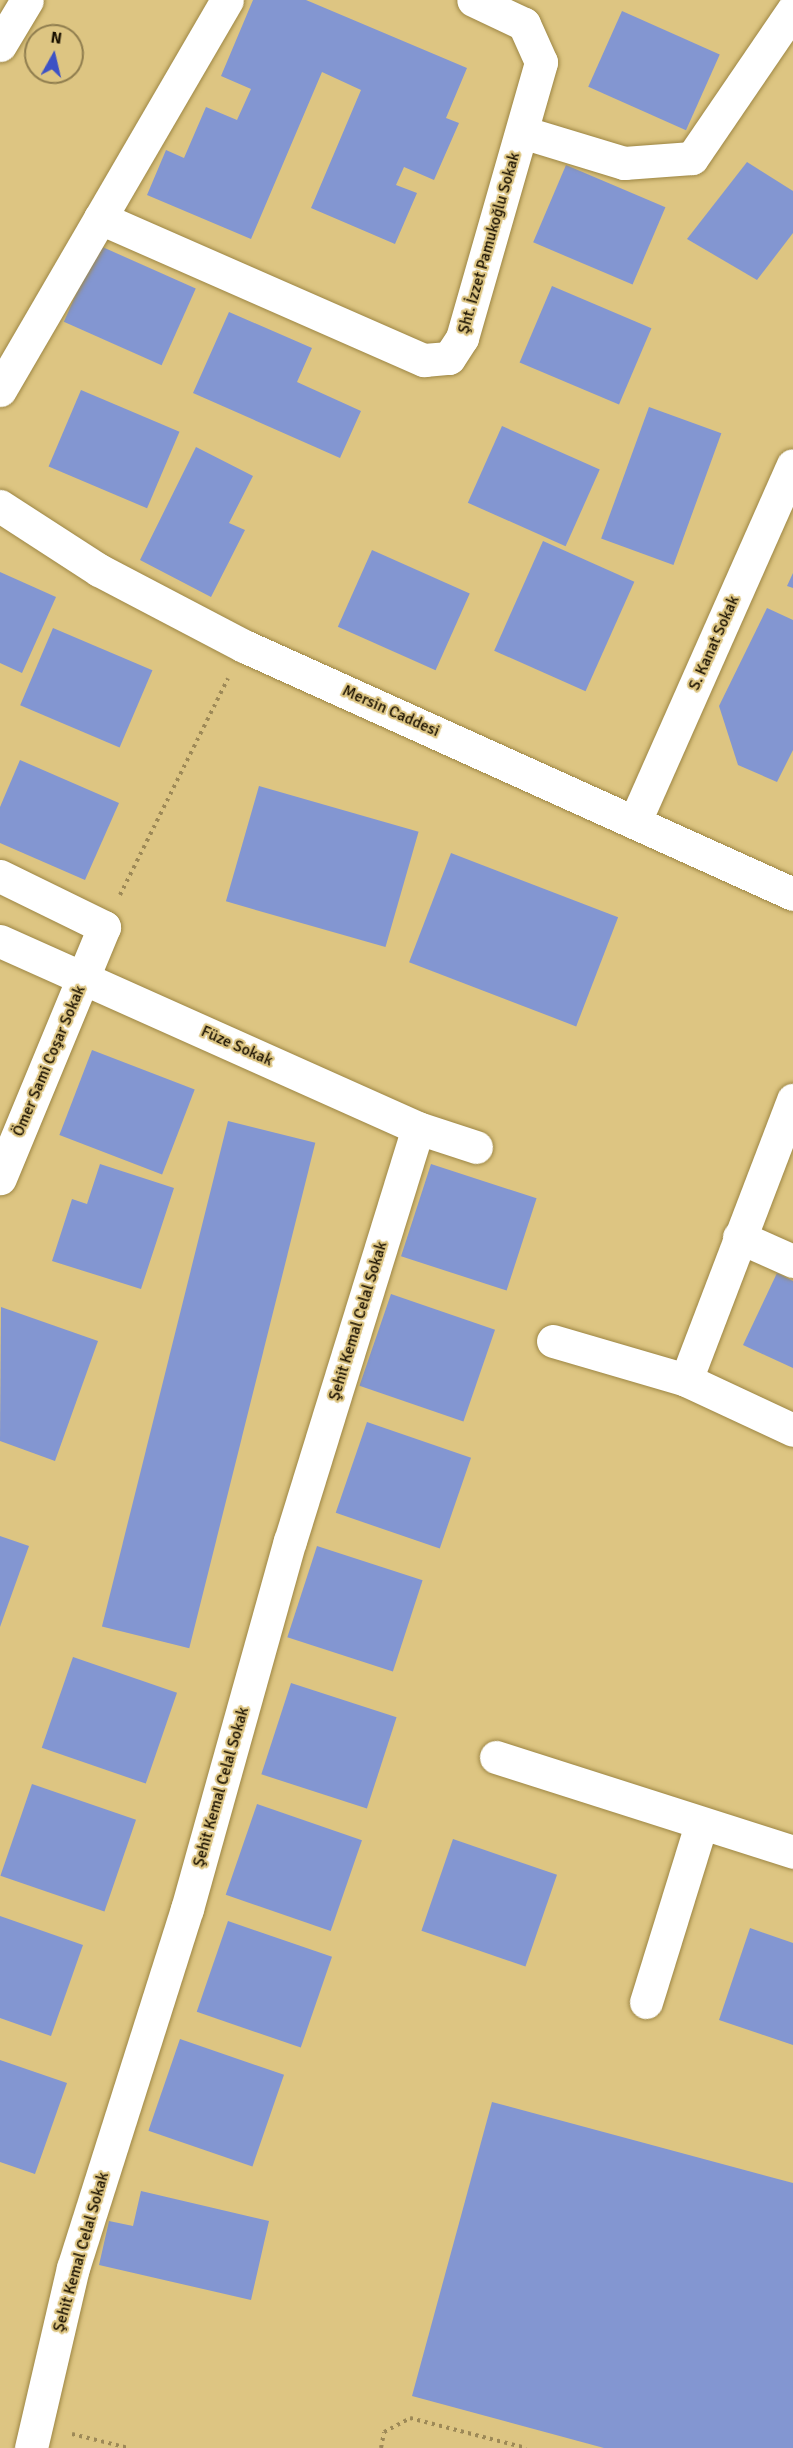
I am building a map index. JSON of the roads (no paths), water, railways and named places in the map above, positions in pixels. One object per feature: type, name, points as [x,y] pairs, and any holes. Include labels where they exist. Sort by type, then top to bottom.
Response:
[{"type":"street","points":[[0,45],[27,0]]},
{"type":"street","points":[[0,390],[227,0]]},
{"type":"street","name":"Şht. İzzet Pamukoğlu Sokak","points":[[100,218],[424,360],[449,358],[462,338],[541,62],[524,24],[473,0]]},
{"type":"street","points":[[522,132],[624,163],[692,158],[793,10]]},
{"type":"street","name":"S. Kanat Sokak","points":[[635,821],[793,465]]},
{"type":"street","name":"Mersin Caddesi","points":[[0,506],[99,570],[244,646],[793,894]]},
{"type":"street","name":"Ömer Sami Coşar Sokak","points":[[0,876],[104,927],[0,1178]]},
{"type":"street","name":"Füze Sokak","points":[[0,941],[85,977],[418,1128],[476,1147]]},
{"type":"street","points":[[686,1380],[793,1100]]},
{"type":"street","name":"Şehit Kemal Celal Sokak","points":[[33,2436],[73,2268],[187,1909],[290,1540],[418,1128]]},
{"type":"street","points":[[739,1237],[793,1261]]},
{"type":"street","points":[[553,1341],[686,1380],[793,1430]]},
{"type":"street","points":[[496,1757],[793,1852]]},
{"type":"street","points":[[646,2002],[701,1824]]}]
